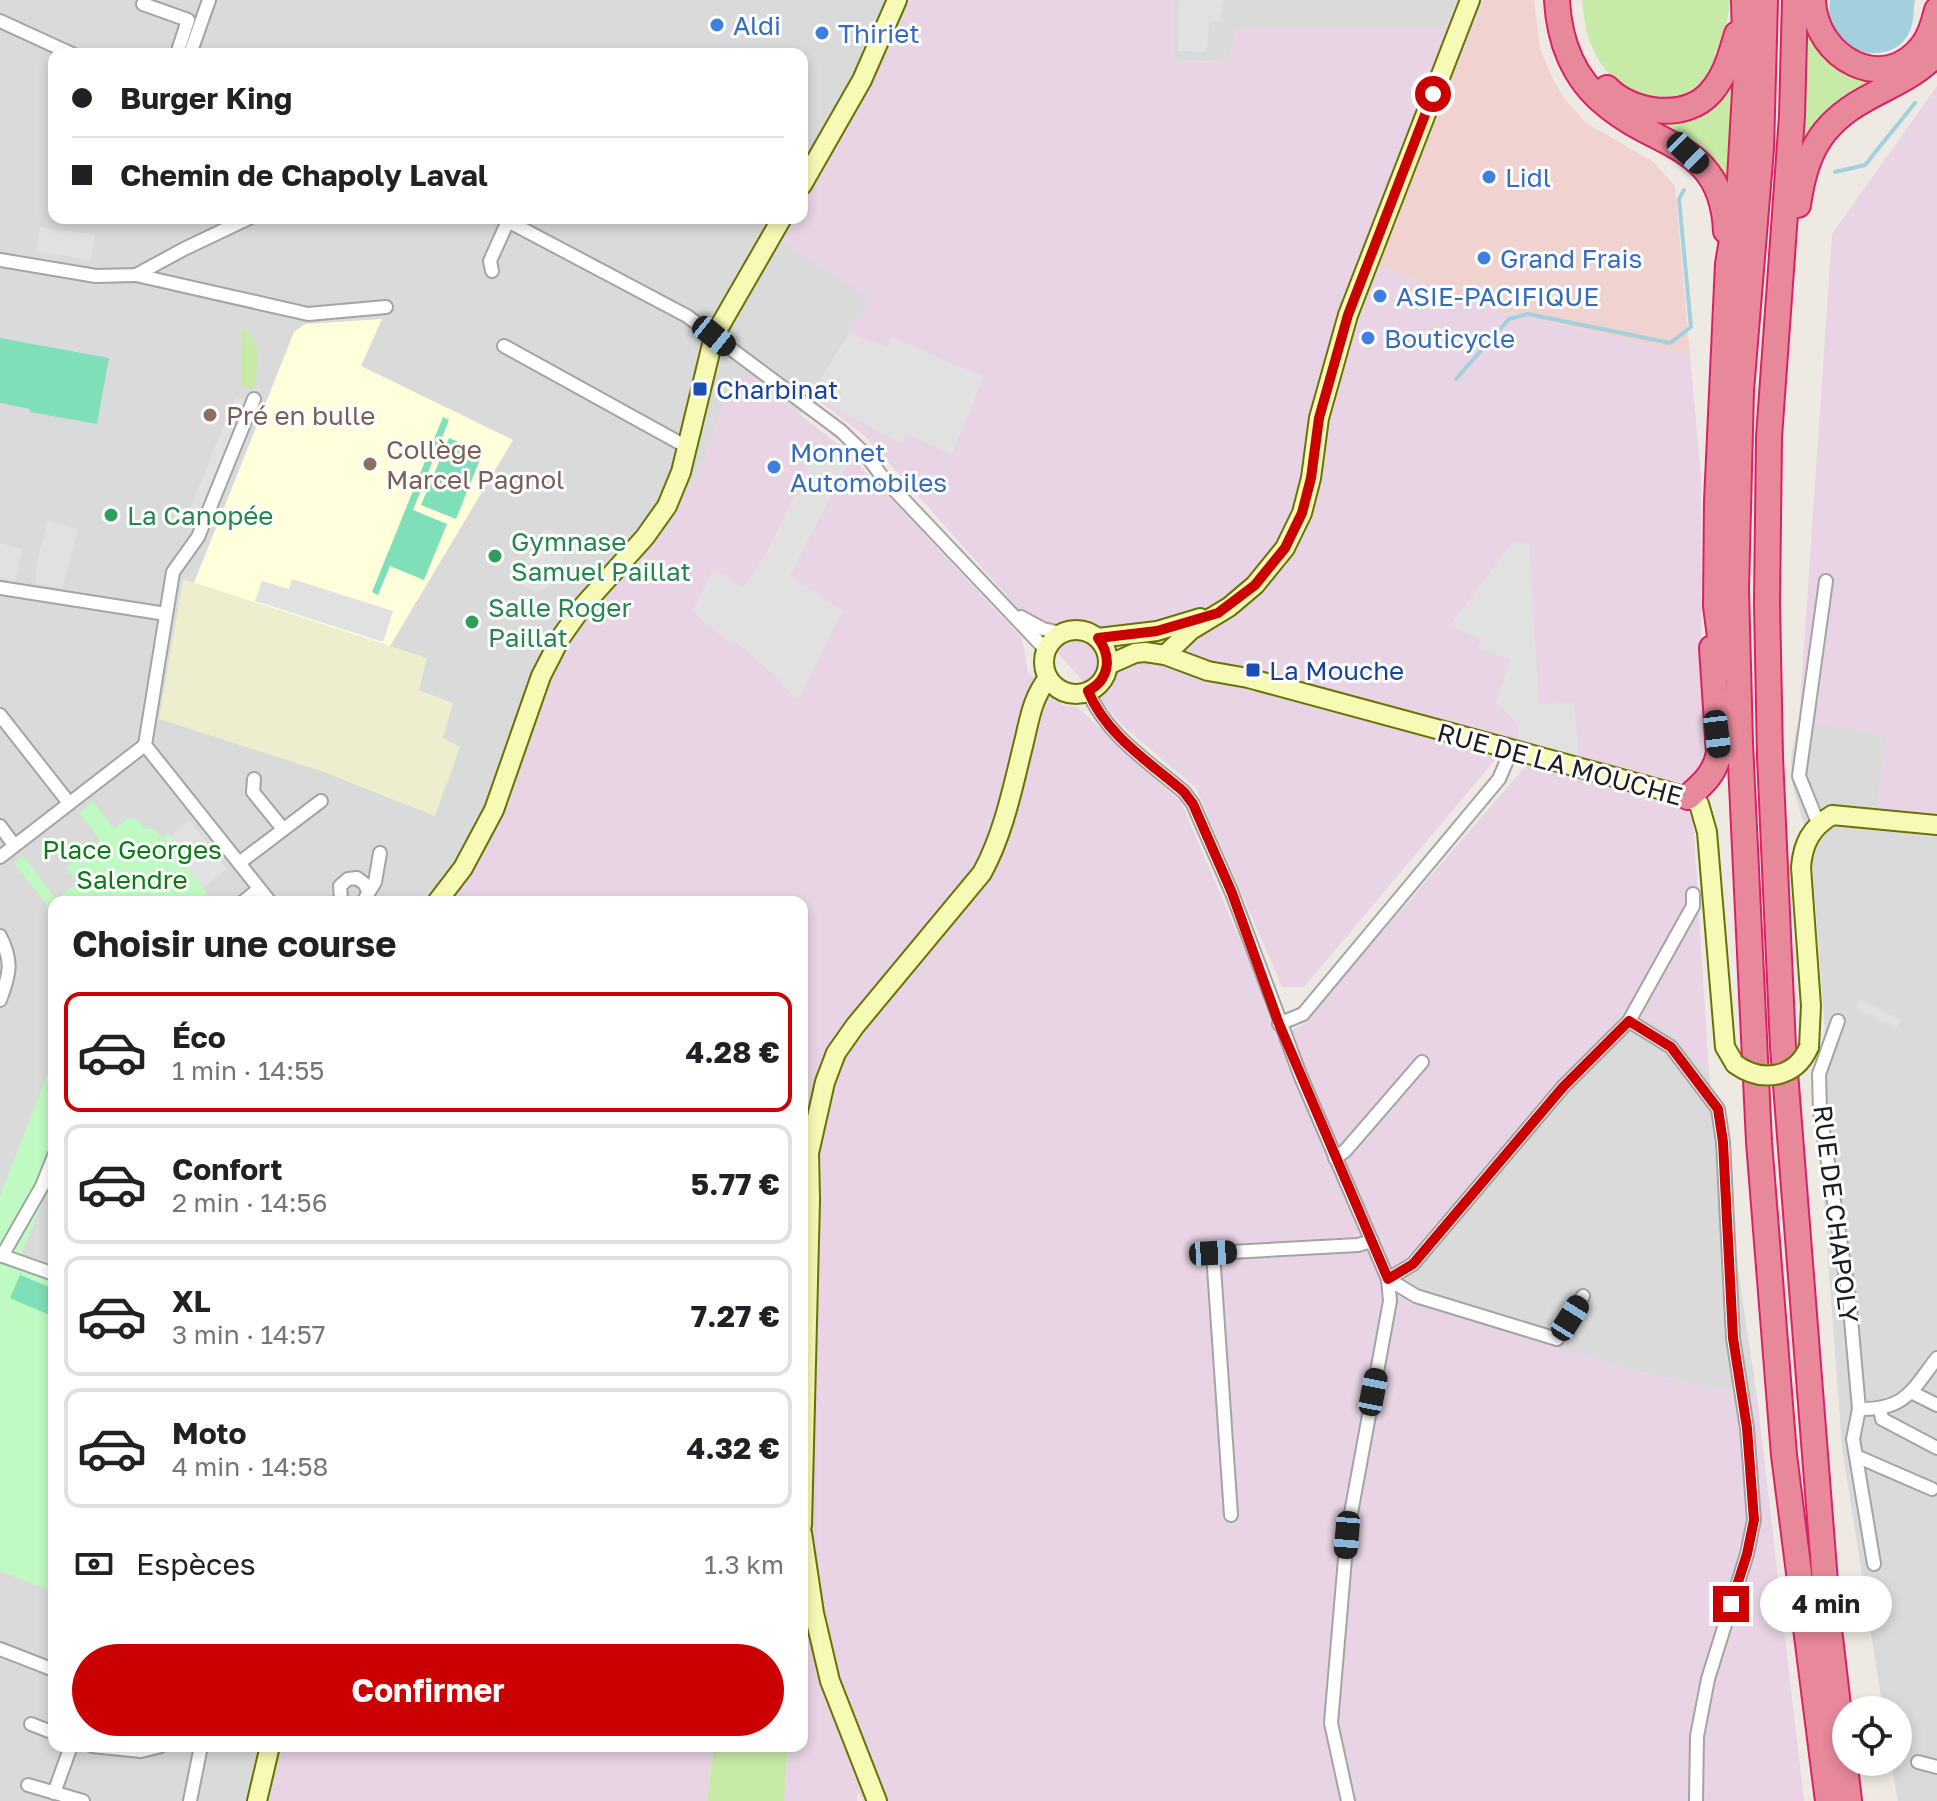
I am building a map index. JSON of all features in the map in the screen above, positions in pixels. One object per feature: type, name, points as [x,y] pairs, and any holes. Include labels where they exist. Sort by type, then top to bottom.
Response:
[{"type":"highway","points":[[1557,0],[1565,48],[1582,81],[1619,115],[1688,153],[1717,187],[1724,204],[1728,264]]},
{"type":"highway","points":[[1570,0],[1572,26],[1581,52],[1596,75],[1611,92],[1632,104],[1656,111],[1676,110],[1710,94],[1722,77],[1751,3]]},
{"type":"highway","points":[[1795,0],[1792,116],[1769,437],[1767,602],[1770,757],[1783,1047],[1827,1605],[1849,1801]]},
{"type":"highway","points":[[1813,0],[1822,38],[1841,57],[1869,68],[1885,68],[1913,56],[1928,37],[1937,10]]},
{"type":"highway","points":[[1740,743],[1728,724],[1716,606],[1721,381],[1728,264],[1739,197],[1751,3]]},
{"type":"highway","points":[[1751,3],[1761,149],[1741,390],[1736,589],[1740,743],[1758,1127],[1783,1439],[1828,1801]]},
{"type":"highway","points":[[1779,281],[1791,255],[1807,162],[1822,132],[1863,100],[1919,71],[1937,53]]},
{"type":"highway","points":[[1688,797],[1707,781],[1716,768],[1719,753],[1711,639],[1716,606]]},
{"type":"street","points":[[192,48],[209,0]]},
{"type":"street","points":[[808,174],[862,80],[897,0]]},
{"type":"street","points":[[1168,651],[1191,630],[1255,585],[1285,548],[1302,513],[1311,478],[1319,418],[1348,315],[1470,0]]},
{"type":"street","points":[[143,4],[188,20],[179,48]]},
{"type":"street","points":[[0,21],[59,48]]},
{"type":"street","points":[[136,275],[236,224]]},
{"type":"street","points":[[492,271],[490,261],[504,224]]},
{"type":"street","points":[[513,224],[687,316],[841,431],[1046,650]]},
{"type":"street","points":[[442,896],[463,868],[494,810],[541,676],[561,637],[667,506],[681,472],[714,336],[779,224]]},
{"type":"street","points":[[0,260],[96,276],[136,275],[308,314],[386,307]]},
{"type":"street","points":[[504,346],[687,447]]},
{"type":"street","points":[[0,857],[145,745],[173,572],[198,537],[254,399]]},
{"type":"street","points":[[1826,581],[1799,776],[1818,823],[1832,815],[1847,814],[1937,825]]},
{"type":"street","points":[[0,588],[166,614]]},
{"type":"street","points":[[1002,604],[1023,619],[1061,633],[1084,631],[1098,638],[1141,634],[1218,613]]},
{"type":"street","points":[[1061,633],[1055,637],[1043,659],[1054,684],[1079,694],[1102,681],[1108,665],[1107,655],[1098,638]]},
{"type":"street","name":"RUE DE LA MOUCHE","points":[[1141,634],[1208,671],[1248,678],[1688,797],[1699,804],[1707,832],[1725,1047],[1735,1064],[1757,1076],[1779,1075],[1804,1059],[1809,1047],[1811,1006],[1801,867],[1803,851],[1818,823]]},
{"type":"street","name":"RUE DE LA MOUCHE","points":[[1108,665],[1135,653],[1168,651]]},
{"type":"street","points":[[808,1146],[836,1053],[982,873],[992,855],[1030,710],[1037,692],[1054,684]]},
{"type":"street","points":[[1088,691],[1095,708],[1112,731],[1184,792],[1193,804],[1232,893],[1279,1024],[1388,1279],[1390,1301],[1347,1535],[1331,1723],[1348,1801]]},
{"type":"street","points":[[0,715],[69,803]]},
{"type":"street","points":[[145,745],[265,896]]},
{"type":"street","points":[[1279,1024],[1303,1014],[1499,779],[1511,751]]},
{"type":"street","points":[[254,779],[253,792],[283,829]]},
{"type":"street","points":[[239,863],[321,801]]},
{"type":"street","points":[[0,826],[14,845]]},
{"type":"street","points":[[366,896],[375,882],[380,853]]},
{"type":"street","points":[[341,896],[340,886],[348,879],[357,878],[365,884],[365,896]]},
{"type":"street","points":[[250,896],[259,889]]},
{"type":"street","points":[[1388,1279],[1413,1264],[1563,1087],[1629,1021],[1693,906],[1693,894]]},
{"type":"street","points":[[0,936],[9,953],[8,977],[0,1000]]},
{"type":"street","points":[[1629,1021],[1671,1047],[1718,1109],[1723,1142],[1733,1338],[1747,1428],[1754,1520],[1747,1554],[1708,1679],[1697,1736],[1696,1801]]},
{"type":"street","name":"RUE DE CHAPOLY","points":[[1838,1021],[1819,1074],[1820,1112],[1849,1297],[1859,1409],[1853,1439],[1874,1564]]},
{"type":"street","points":[[1335,1158],[1345,1151],[1422,1062]]},
{"type":"street","points":[[48,1171],[1,1255],[48,1272]]},
{"type":"street","points":[[808,1191],[808,1291]]},
{"type":"street","points":[[1231,1515],[1213,1253],[1358,1245],[1372,1241]]},
{"type":"street","points":[[1388,1279],[1416,1296],[1557,1339],[1583,1296]]},
{"type":"street","points":[[1859,1409],[1896,1405],[1911,1392],[1937,1358]]},
{"type":"street","points":[[1911,1392],[1937,1405]]},
{"type":"street","points":[[1880,1409],[1882,1419],[1937,1448]]},
{"type":"street","points":[[1856,1456],[1932,1489]]},
{"type":"street","points":[[808,1572],[816,1624],[830,1681],[877,1801]]},
{"type":"street","points":[[0,1649],[48,1668]]},
{"type":"street","points":[[31,1724],[48,1731]]},
{"type":"street","points":[[54,1793],[69,1752]]},
{"type":"street","points":[[190,1801],[200,1752]]},
{"type":"street","points":[[257,1801],[269,1752]]},
{"type":"street","points":[[1918,1762],[1937,1767]]},
{"type":"street","points":[[28,1785],[83,1801]]},
{"type":"shaded area","points":[[0,0],[910,0],[887,52],[891,55],[878,72],[808,194],[808,48],[48,48],[48,224],[791,224],[781,241],[871,298],[800,414],[750,376],[729,388],[704,461],[667,530],[592,616],[558,664],[520,776],[491,843],[456,896],[48,896],[48,1752],[281,1752],[271,1801],[0,1801]]},
{"type":"shaded area","points":[[910,0],[1174,0],[1174,61],[1228,62],[1237,28],[1445,28],[1456,0],[1484,0],[1378,265],[1505,315],[1508,312],[1690,355],[1701,476],[1702,770],[1693,783],[1638,778],[1510,742],[1304,987],[1282,987],[1196,788],[1121,724],[865,436],[811,395],[870,298],[781,241],[791,224],[808,224],[808,194],[890,56],[887,53]]},
{"type":"shaded area","points":[[1174,0],[1456,0],[1445,28],[1237,28],[1228,62],[1173,61]]},
{"type":"shaded area","points":[[1179,0],[1224,0],[1220,21],[1209,22],[1207,52],[1178,51]]},
{"type":"shaded area","points":[[1484,0],[1534,0],[1540,49],[1564,98],[1586,123],[1652,161],[1675,186],[1690,355],[1509,312],[1505,315],[1378,265]]},
{"type":"shaded area","points":[[1937,86],[1937,820],[1875,813],[1886,735],[1799,719],[1832,234]]},
{"type":"shaded area","points":[[40,227],[95,235],[91,260],[36,252]]},
{"type":"shaded area","name":"Collège Marcel Pagnol","points":[[382,319],[361,366],[513,440],[390,646],[194,583],[294,332],[305,324]]},
{"type":"shaded area","points":[[849,333],[887,347],[892,337],[984,377],[952,454],[908,435],[903,445],[811,395]]},
{"type":"shaded area","points":[[750,376],[844,449],[1022,638],[1028,672],[1063,705],[1077,707],[1181,802],[1249,961],[1277,1038],[1302,1025],[1529,762],[1678,801],[1693,819],[1709,1074],[1671,1033],[1628,1009],[1408,1256],[1398,1294],[1634,1371],[1757,1397],[1804,1801],[863,1801],[858,1792],[857,1801],[784,1801],[788,1752],[808,1752],[808,896],[456,896],[491,843],[520,776],[558,664],[592,616],[667,530],[704,461],[729,387]]},
{"type":"shaded area","points":[[235,397],[247,401],[195,528],[185,522]]},
{"type":"shaded area","points":[[820,443],[848,462],[790,576],[843,611],[798,700],[735,642],[727,641],[692,612],[714,568],[743,588],[764,557]]},
{"type":"shaded area","points":[[48,521],[78,529],[62,588],[36,584],[37,562]]},
{"type":"shaded area","points":[[545,528],[572,542],[548,587],[536,592],[515,581]]},
{"type":"shaded area","points":[[1514,541],[1529,544],[1539,704],[1574,703],[1579,758],[1519,740],[1517,724],[1495,704],[1510,659],[1478,649],[1481,638],[1449,626]]},
{"type":"shaded area","points":[[0,543],[22,549],[15,580],[0,578]]},
{"type":"shaded area","points":[[183,579],[427,658],[419,690],[453,703],[443,738],[460,747],[435,816],[321,771],[159,719]]},
{"type":"shaded area","points":[[292,579],[393,611],[383,642],[255,601],[262,581],[289,589]]},
{"type":"shaded area","points":[[1799,719],[1887,735],[1937,820],[1937,1801],[1898,1801],[1894,1776],[1912,1776],[1912,1696],[1881,1696],[1842,1447],[1815,1080],[1825,1031],[1811,850],[1792,783],[1791,756]]},
{"type":"shaded area","points":[[190,821],[227,869],[203,888],[184,864],[188,860],[170,836]]},
{"type":"shaded area","points":[[1860,1000],[1901,1020],[1897,1029],[1856,1009]]},
{"type":"shaded area","points":[[1629,1009],[1671,1033],[1709,1074],[1757,1397],[1634,1371],[1398,1295],[1408,1256]]},
{"type":"shaded area","points":[[281,1752],[713,1752],[707,1801],[271,1801]]},
{"type":"green space","points":[[1582,0],[1730,0],[1725,39],[1720,51],[1716,50],[1714,55],[1718,57],[1706,76],[1692,90],[1675,97],[1658,99],[1640,95],[1624,87],[1608,73],[1596,55],[1588,35]]},
{"type":"green space","points":[[1806,16],[1884,76],[1803,150]]},
{"type":"green space","points":[[1737,66],[1729,195],[1648,123]]},
{"type":"green space","points":[[242,328],[253,341],[258,356],[253,389],[241,385]]},
{"type":"green space","points":[[0,338],[109,358],[97,424],[30,412],[30,409],[0,403]]},
{"type":"green space","points":[[443,417],[449,420],[413,510],[447,524],[424,580],[390,566],[378,595],[372,592]]},
{"type":"green space","points":[[449,438],[483,452],[456,519],[421,505]]},
{"type":"green space","name":"Place Georges Salendre","points":[[93,801],[114,829],[128,818],[137,819],[144,828],[156,830],[162,838],[168,833],[189,860],[185,863],[208,896],[60,896],[78,883],[66,868],[100,840],[79,813]]},
{"type":"green space","name":"Place Georges Salendre","points":[[23,856],[54,896],[48,896],[48,906],[14,863]]},
{"type":"green space","points":[[48,1072],[48,1187],[18,1263],[48,1276],[48,1590],[0,1571],[0,1196]]},
{"type":"green space","points":[[20,1275],[48,1287],[48,1314],[10,1298]]},
{"type":"green space","points":[[713,1752],[788,1752],[784,1801],[707,1801]]},
{"type":"water","points":[[1830,0],[1915,0],[1910,31],[1892,50],[1880,53],[1855,49],[1835,32],[1829,17]]},
{"type":"waterway","name":"La Mouche","points":[[1835,172],[1865,165],[1915,103]]},
{"type":"waterway","name":"La Mouche","points":[[1456,379],[1509,319],[1528,314],[1670,343],[1691,327],[1679,199],[1684,190]]},
{"type":"place","name":"Aldi","points":[[717,25]]},
{"type":"place","name":"Thiriet","points":[[822,33]]},
{"type":"place","name":"Lidl","points":[[1489,177]]},
{"type":"place","name":"Grand Frais","points":[[1484,258]]},
{"type":"place","name":"ASIE-PACIFIQUE","points":[[1380,296]]},
{"type":"place","name":"Bouticycle","points":[[1368,338]]},
{"type":"place","name":"Charbinat","points":[[700,389]]},
{"type":"place","name":"Pré en bulle","points":[[210,415]]},
{"type":"place","name":"Collège Marcel Pagnol","points":[[370,464]]},
{"type":"place","name":"Monnet Automobiles","points":[[774,467]]},
{"type":"place","name":"La Canopée","points":[[111,515]]},
{"type":"place","name":"Gymnase Samuel Paillat","points":[[495,556]]},
{"type":"place","name":"Salle Roger Paillat","points":[[472,622]]},
{"type":"place","name":"La Mouche","points":[[1253,670]]},
{"type":"route","points":[[1433,94],[1348,315],[1319,418],[1311,478],[1302,513],[1285,548],[1255,585],[1218,613],[1157,631],[1098,638],[1104,646],[1108,665],[1102,681],[1088,691],[1095,708],[1112,731],[1184,792],[1193,804],[1232,893],[1279,1024],[1388,1279],[1413,1264],[1563,1087],[1629,1021],[1671,1047],[1718,1109],[1723,1142],[1733,1338],[1747,1428],[1754,1520],[1731,1604]]}]
